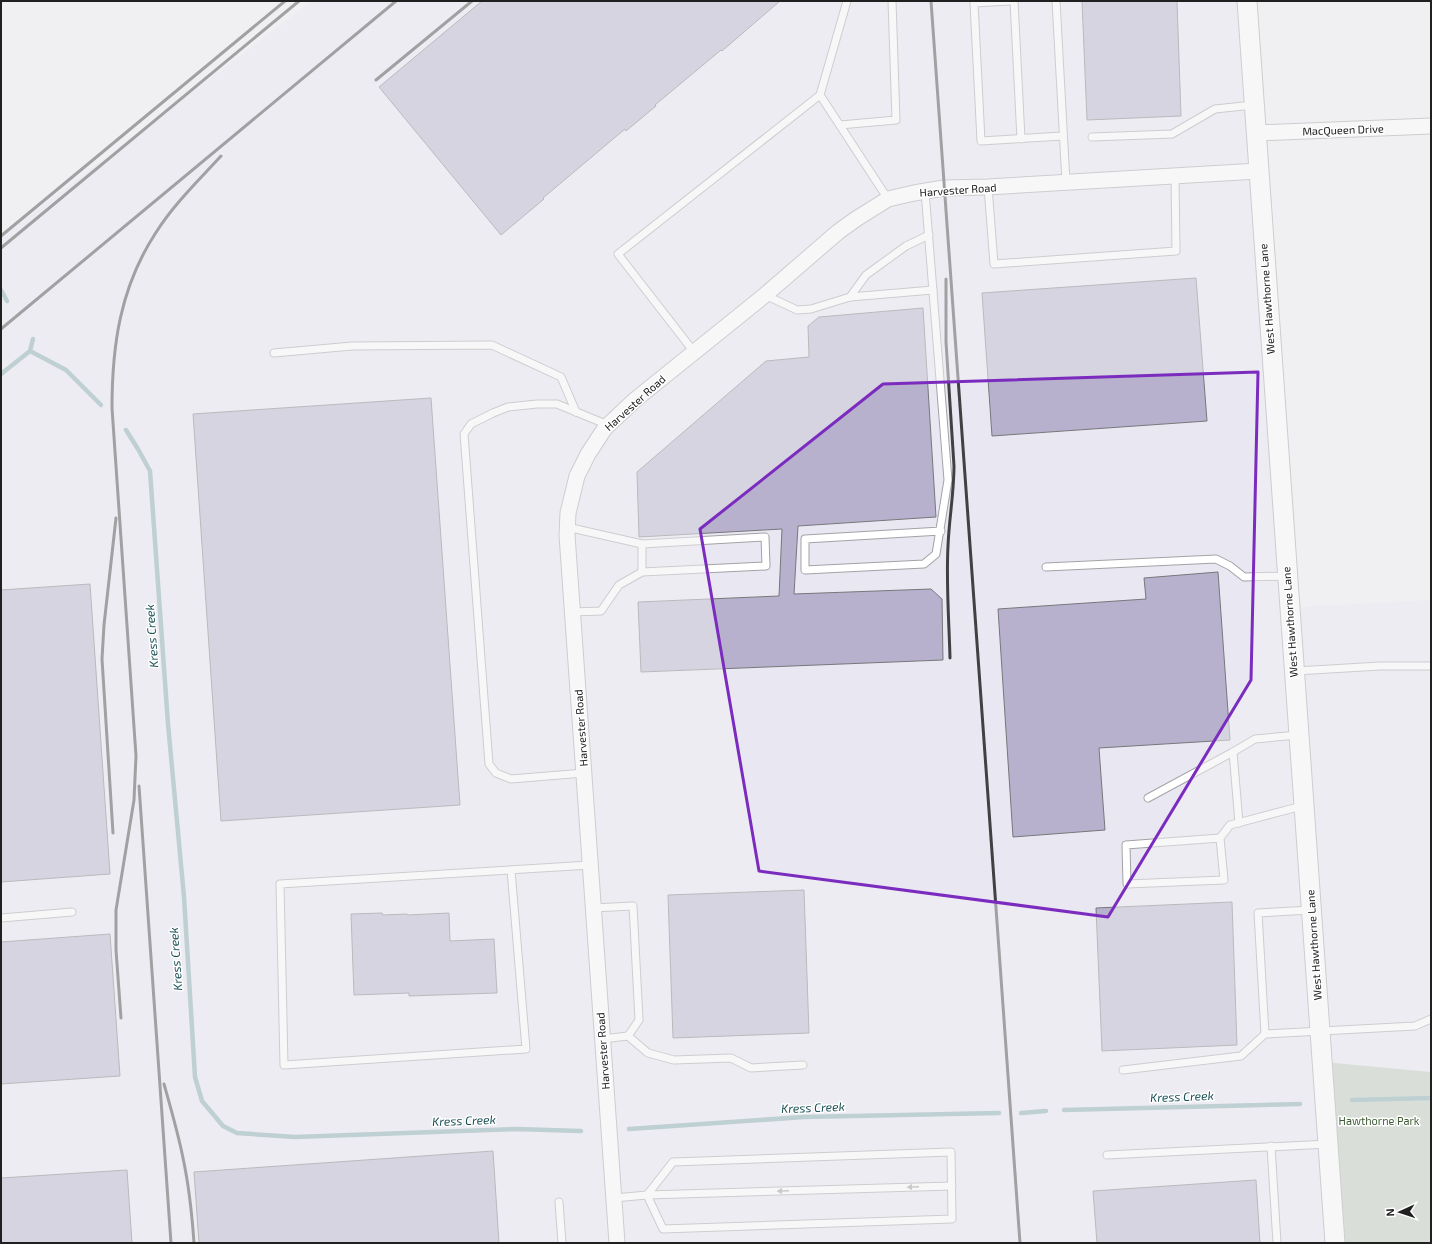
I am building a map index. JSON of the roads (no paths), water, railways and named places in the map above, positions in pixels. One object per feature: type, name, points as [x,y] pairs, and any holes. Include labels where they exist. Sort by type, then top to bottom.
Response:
[{"type":"street","name":"West Hawthorne Lane","points":[[1246,1],[1335,1243]]},
{"type":"street","name":"MacQueen Drive","points":[[1256,133],[1431,126]]},
{"type":"street","name":"Harvester Road","points":[[617,1243],[567,527],[570,499],[577,476],[588,454],[608,425],[636,400],[765,295],[838,232],[888,199],[944,188],[988,187],[1258,171]]},
{"type":"lane","points":[[694,352],[618,254],[820,95],[847,1]]},
{"type":"lane","points":[[840,125],[896,120],[892,1]]},
{"type":"lane","points":[[1010,1],[974,3],[981,141],[1063,136]]},
{"type":"lane","points":[[1014,1],[1021,139]]},
{"type":"lane","points":[[1056,1],[1066,182]]},
{"type":"lane","points":[[820,95],[888,199]]},
{"type":"lane","points":[[1092,137],[1172,134],[1215,109],[1254,105]]},
{"type":"lane","points":[[988,187],[994,264],[1176,251],[1175,176]]},
{"type":"lane","points":[[925,191],[948,480],[941,531],[936,554],[924,564],[805,570],[805,540],[941,531]]},
{"type":"lane","points":[[850,297],[866,275],[906,246],[929,235]]},
{"type":"lane","points":[[765,295],[797,310],[811,309],[850,297],[933,290]]},
{"type":"lane","points":[[274,353],[352,346],[492,345],[561,377],[576,412]]},
{"type":"lane","points":[[584,773],[511,779],[496,773],[489,764],[464,434],[471,424],[508,407],[537,404],[557,404],[608,425]]},
{"type":"lane","points":[[567,527],[642,544],[765,537],[766,566],[642,572],[619,585],[601,611],[572,612]]},
{"type":"lane","points":[[642,544],[642,572]]},
{"type":"lane","points":[[1046,566],[1216,559],[1230,566],[1244,578],[1287,576]]},
{"type":"lane","points":[[1294,672],[1380,666],[1431,666]]},
{"type":"lane","points":[[1148,798],[1255,739],[1298,735]]},
{"type":"lane","points":[[1233,752],[1240,823]]},
{"type":"lane","points":[[1220,838],[1126,845],[1127,884],[1224,880],[1220,838],[1230,825],[1304,806]]},
{"type":"lane","points":[[511,870],[526,1049],[284,1065],[280,884],[590,865]]},
{"type":"lane","points":[[593,908],[633,906],[639,1020],[628,1036]]},
{"type":"lane","points":[[1265,1034],[1258,913],[1311,910]]},
{"type":"lane","points":[[1,918],[72,912]]},
{"type":"lane","points":[[1123,1070],[1241,1056],[1265,1034],[1415,1026],[1431,1019]]},
{"type":"lane","points":[[602,1039],[628,1036],[648,1053],[674,1060],[731,1058],[751,1068],[802,1065]]},
{"type":"lane","points":[[1107,1155],[1328,1144]]},
{"type":"lane","points":[[1271,1146],[1277,1243]]},
{"type":"lane","points":[[951,1152],[952,1219],[663,1229],[647,1195],[673,1162],[951,1152]]},
{"type":"lane","points":[[614,1198],[647,1195],[952,1186]]},
{"type":"lane","points":[[559,1202],[562,1243]]},
{"type":"waterway","name":"Kress Creek","points":[[1,290],[7,301]]},
{"type":"waterway","name":"Kress Creek","points":[[30,351],[33,339]]},
{"type":"waterway","name":"Kress Creek","points":[[30,351],[66,370],[101,405]]},
{"type":"waterway","points":[[1,374],[30,351]]},
{"type":"waterway","name":"Kress Creek","points":[[126,430],[150,471],[168,724],[184,897],[195,1077],[202,1101],[223,1126],[237,1133],[295,1137],[516,1129],[581,1131]]},
{"type":"waterway","name":"Kress Creek","points":[[1352,1100],[1431,1098]]},
{"type":"waterway","name":"Kress Creek","points":[[1064,1110],[1300,1104]]},
{"type":"waterway","name":"Kress Creek","points":[[1021,1113],[1046,1111]]},
{"type":"waterway","name":"Kress Creek","points":[[629,1129],[804,1117],[999,1113]]},
{"type":"railway","points":[[1,236],[285,1]]},
{"type":"railway","points":[[1,248],[299,1]]},
{"type":"railway","points":[[1,329],[396,1]]},
{"type":"railway","points":[[376,80],[472,1]]},
{"type":"railway","points":[[931,1],[1020,1243]]},
{"type":"railway","points":[[121,1018],[116,950],[116,910],[134,800],[136,756],[112,408],[112,385],[116,340],[126,296],[143,254],[162,223],[221,156]]},
{"type":"railway","points":[[946,279],[946,342],[954,466],[947,560],[950,658]]},
{"type":"railway","points":[[113,833],[102,659],[104,625],[116,518]]},
{"type":"railway","points":[[139,786],[171,1243]]},
{"type":"railway","points":[[164,1084],[177,1130],[185,1169],[190,1200],[194,1243]]},
{"type":"park label","name":"Hawthorne Park","points":[[1379,1121]]}]
